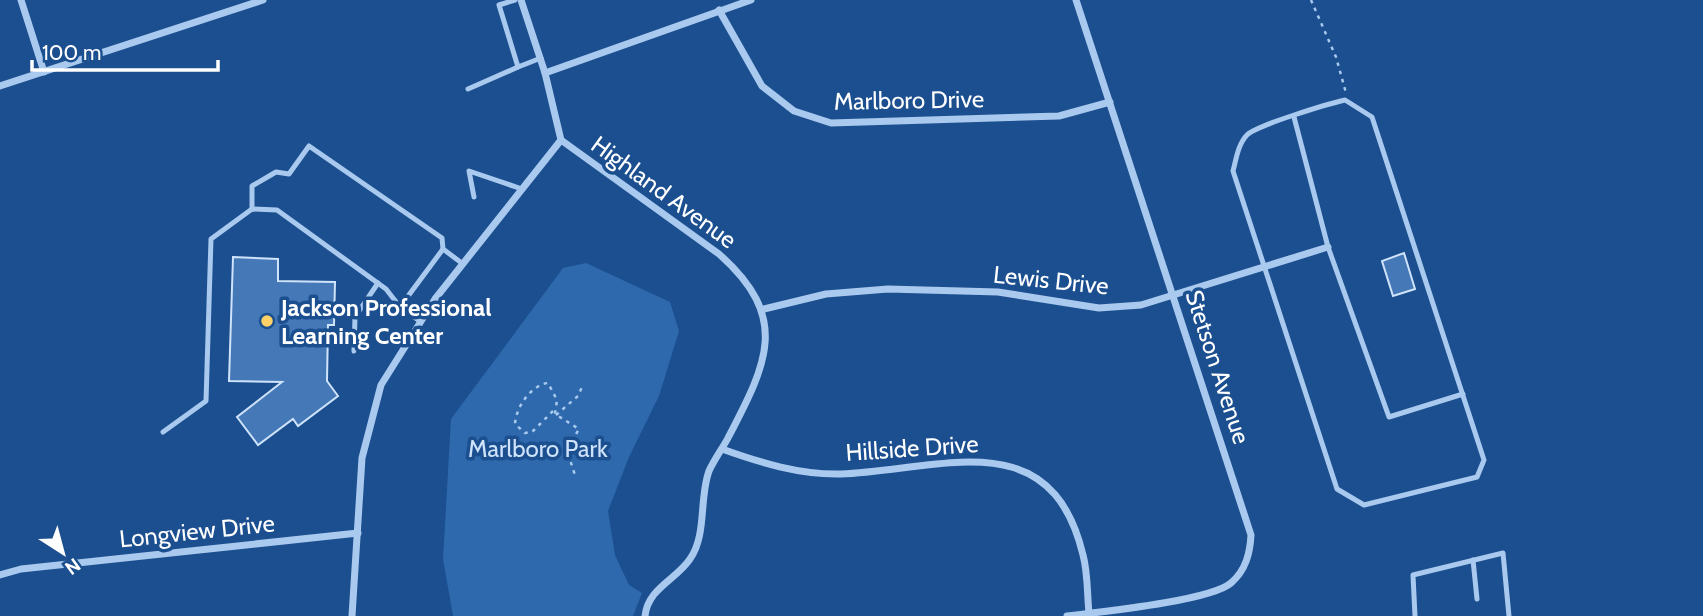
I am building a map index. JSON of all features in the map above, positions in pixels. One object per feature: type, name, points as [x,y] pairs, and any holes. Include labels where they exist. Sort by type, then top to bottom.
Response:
[{"type":"street","points":[[21,0],[44,72]]},
{"type":"street","points":[[0,86],[262,0]]},
{"type":"street","points":[[352,616],[362,458],[382,386],[421,322],[463,264],[561,140],[541,58],[521,0]]},
{"type":"street","points":[[545,73],[751,0]]},
{"type":"street","name":"Stetson Avenue","points":[[1067,616],[1140,606],[1215,591],[1230,584],[1242,570],[1250,553],[1251,534],[1076,0]]},
{"type":"street","name":"Marlboro Drive","points":[[719,10],[762,86],[794,111],[831,123],[1059,116],[1110,102]]},
{"type":"street","name":"Highland Avenue","points":[[561,140],[719,254],[738,271],[764,309]]},
{"type":"street","name":"Lewis Drive","points":[[764,309],[826,294],[888,289],[998,292],[1099,308],[1141,305],[1328,247]]},
{"type":"street","points":[[645,616],[646,606],[661,586],[691,559],[697,544],[709,471],[752,392],[763,362],[764,309]]},
{"type":"street","name":"Hillside Drive","points":[[722,449],[764,464],[806,473],[841,474],[990,461],[1025,470],[1054,490],[1074,523],[1084,558],[1089,613]]},
{"type":"street","name":"Longview Drive","points":[[0,575],[21,569],[358,533]]},
{"type":"street","points":[[1140,606],[1142,616]]},
{"type":"lane","points":[[516,0],[499,5],[518,66]]},
{"type":"lane","points":[[468,89],[541,58]]},
{"type":"lane","points":[[1345,100],[1372,117],[1484,460],[1477,477],[1364,505],[1337,489],[1233,171],[1237,153],[1247,134],[1294,117],[1305,110],[1345,100]]},
{"type":"lane","points":[[1294,117],[1328,247],[1389,417],[1463,394]]},
{"type":"lane","points":[[252,209],[252,186],[276,172],[289,174],[309,146],[442,238],[443,249],[400,307]]},
{"type":"lane","points":[[474,197],[469,172],[522,189]]},
{"type":"lane","points":[[163,432],[206,401],[211,239],[252,209],[277,210],[378,283],[400,307],[421,322]]},
{"type":"lane","points":[[443,249],[463,264]]},
{"type":"lane","points":[[354,351],[355,317],[378,283]]},
{"type":"lane","points":[[1415,616],[1413,575],[1503,553],[1509,616]]},
{"type":"lane","points":[[1473,560],[1477,599]]},
{"type":"path","points":[[1311,0],[1336,57],[1349,102]]},
{"type":"path","points":[[553,411],[532,432],[525,433],[514,424],[516,413],[532,388],[548,383],[555,394],[553,411],[579,429],[567,447],[567,457],[575,475]]},
{"type":"path","points":[[556,415],[578,396],[582,387]]},
{"type":"green space","name":"Marlboro Park","points":[[586,263],[670,302],[679,331],[659,396],[629,457],[608,511],[615,555],[629,585],[642,593],[633,616],[453,616],[443,559],[451,419],[563,268]]},
{"type":"building","points":[[1404,253],[1415,289],[1393,296],[1382,261]]},
{"type":"building","points":[[233,257],[278,259],[278,281],[335,282],[334,325],[328,325],[327,381],[338,396],[298,426],[293,419],[258,445],[237,417],[282,382],[229,381]]},
{"type":"place","name":"Jackson Professional Learning Center","points":[[267,321]]}]
